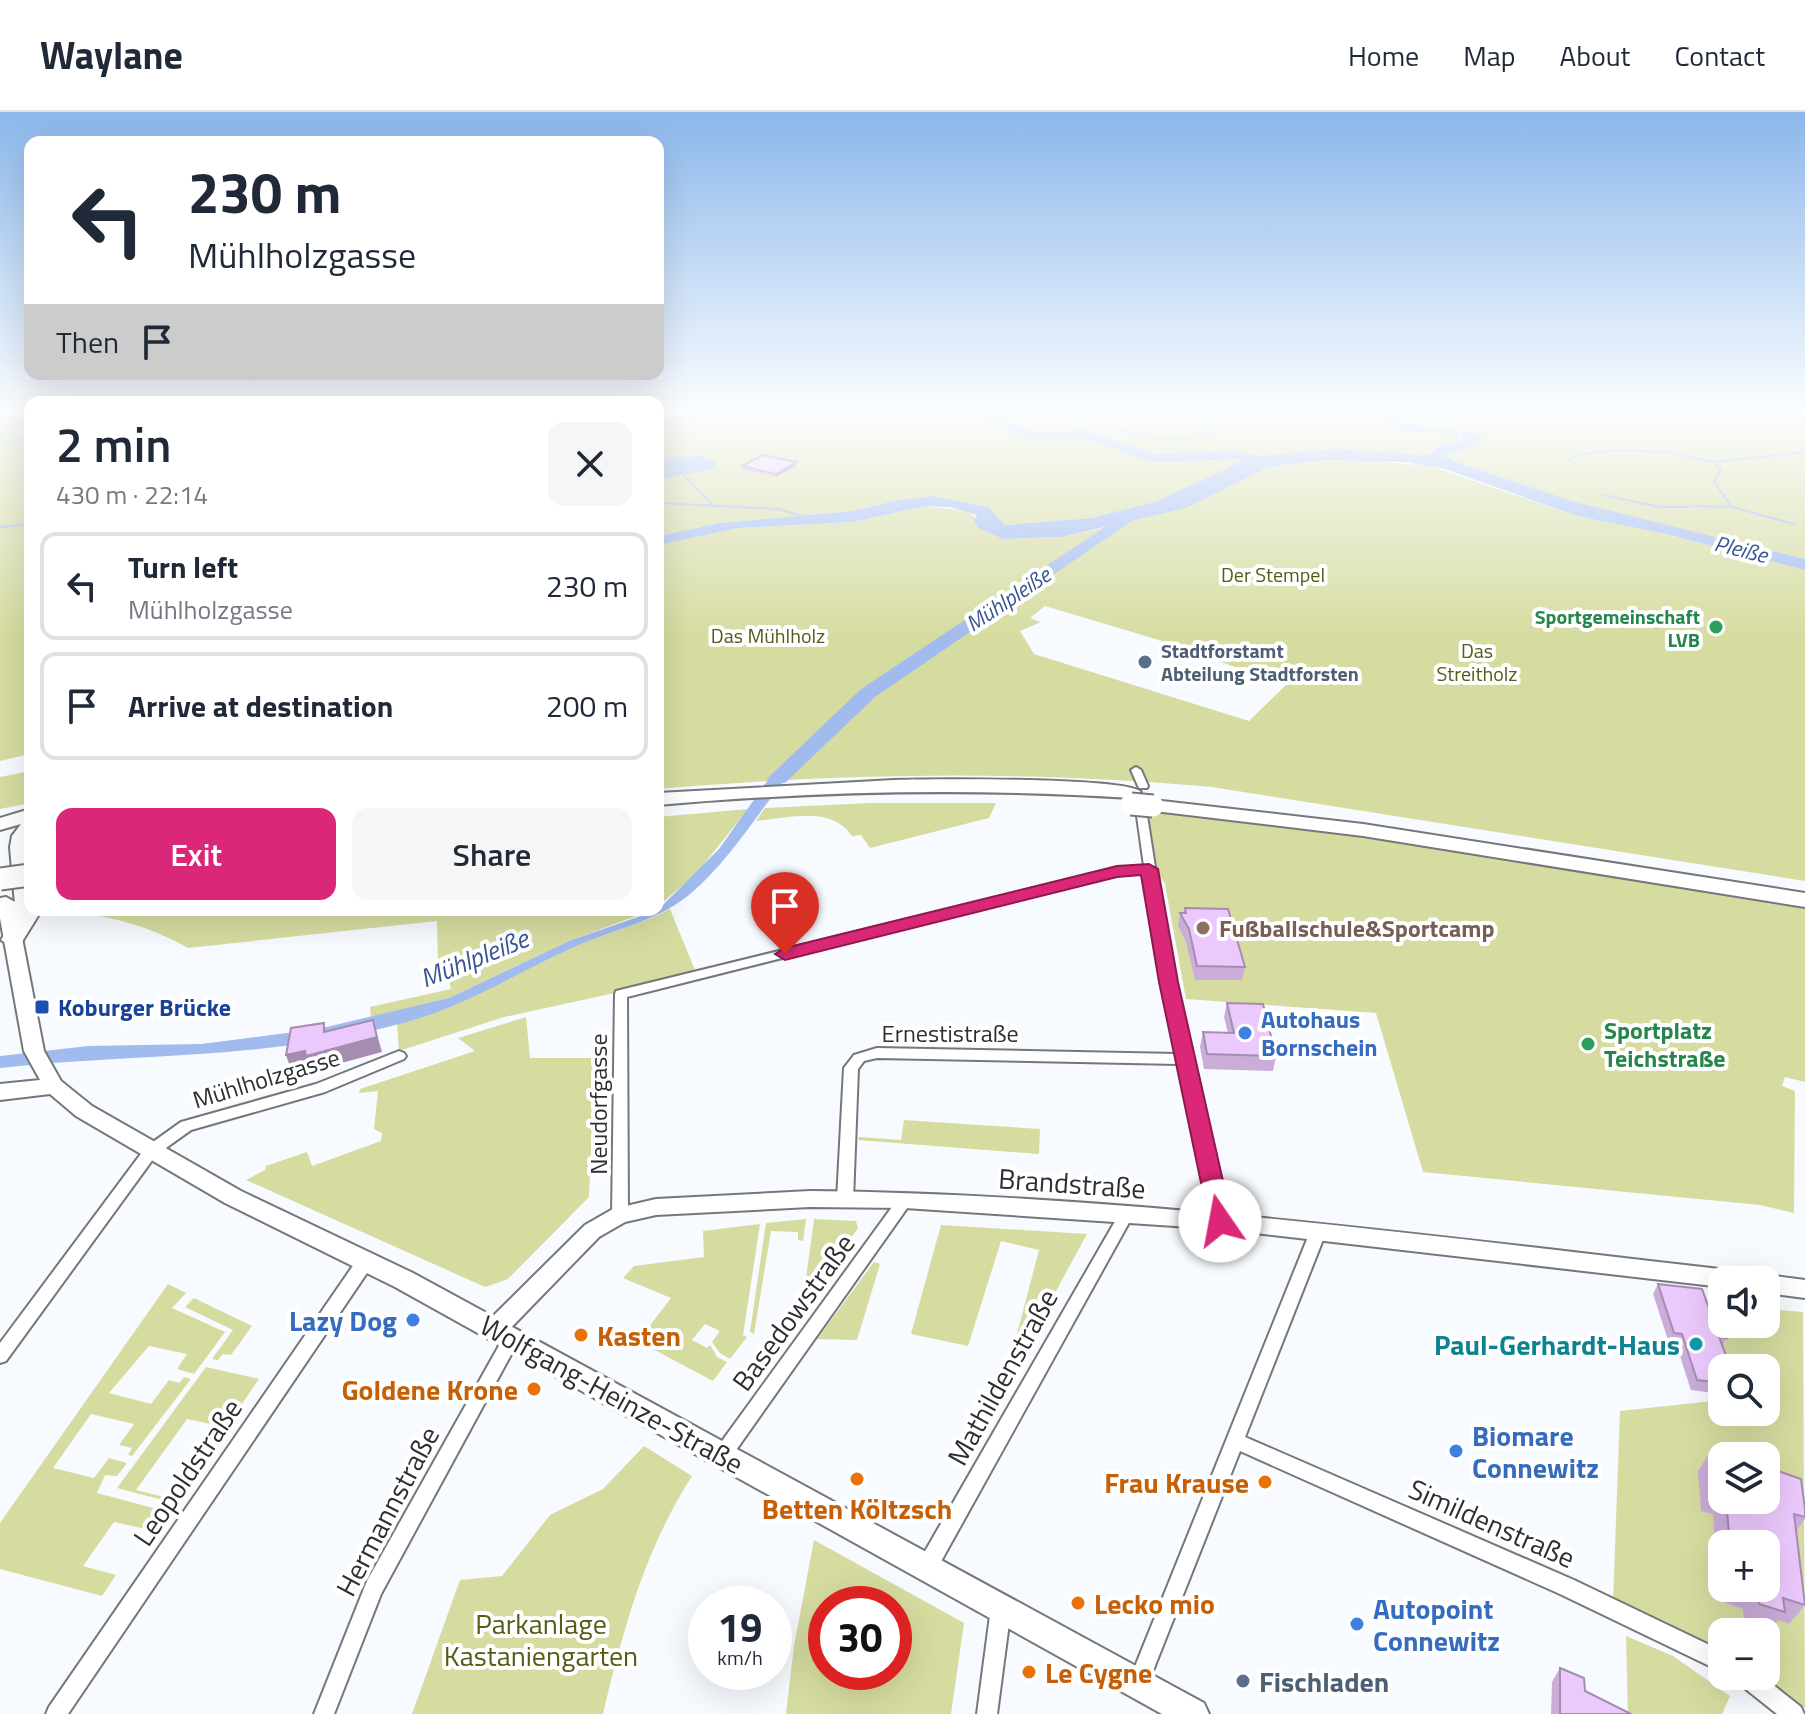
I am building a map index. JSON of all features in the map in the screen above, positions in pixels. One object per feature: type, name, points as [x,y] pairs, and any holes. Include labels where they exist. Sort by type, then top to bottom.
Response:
[{"type":"highway","points":[[664,799],[785,795],[1142,799],[1395,822],[1805,887]]},
{"type":"highway","points":[[664,811],[748,797]]},
{"type":"highway","points":[[1142,799],[1376,832],[1805,900]]},
{"type":"highway","points":[[0,817],[24,811]]},
{"type":"highway","points":[[0,824],[24,817]]},
{"type":"highway","points":[[24,834],[20,847],[24,886]]},
{"type":"highway","points":[[0,879],[24,876]]},
{"type":"highway","points":[[3,898],[24,891]]},
{"type":"highway","points":[[12,940],[27,916]]},
{"type":"main road","points":[[3,898],[12,940]]},
{"type":"main road","name":"Wolfgang-Heinze-Straße","points":[[12,940],[37,1058],[54,1086],[84,1111],[233,1197],[503,1335],[1193,1714]]},
{"type":"main road","points":[[0,1092],[54,1086]]},
{"type":"street","points":[[1136,770],[1149,869],[1220,1221]]},
{"type":"street","name":"Neudorfgasse","points":[[620,1215],[621,994],[1117,871],[1149,869]]},
{"type":"street","name":"Ernestistraße","points":[[845,1200],[851,1068],[859,1058],[877,1053],[1185,1059]]},
{"type":"street","name":"Mühlholzgasse","points":[[0,1356],[151,1151],[186,1126],[320,1088],[399,1056]]},
{"type":"street","name":"Brandstraße","points":[[503,1335],[592,1231],[620,1215],[656,1207],[905,1200],[1220,1221],[1708,1277]]},
{"type":"street","name":"Basedowstraße","points":[[723,1454],[905,1200]]},
{"type":"street","name":"Mathildenstraße","points":[[927,1567],[1126,1215]]},
{"type":"street","points":[[1138,1684],[1318,1232]]},
{"type":"street","name":"Leopoldstraße","points":[[56,1714],[365,1262]]},
{"type":"street","points":[[1780,1286],[1805,1289]]},
{"type":"street","name":"Hermannstraße","points":[[324,1714],[374,1588],[503,1335]]},
{"type":"street","name":"Simildenstraße","points":[[1236,1441],[1567,1587],[1708,1655]]},
{"type":"street","points":[[987,1714],[1001,1608]]},
{"type":"street","points":[[1763,1690],[1794,1714]]},
{"type":"green space","points":[[0,488],[24,488],[24,755],[0,761]]},
{"type":"green space","points":[[664,488],[1185,488],[1157,501],[1092,518],[1005,525],[988,507],[933,496],[893,501],[853,511],[720,523],[664,535]]},
{"type":"green space","points":[[1222,488],[1494,488],[1577,516],[1666,534],[1805,570],[1805,881],[1212,787],[1073,778],[935,776],[664,789],[664,544],[739,528],[853,522],[925,506],[967,511],[1003,539],[1061,537],[1102,528]],"holes":[[[1045,606],[1159,640],[1286,685],[1249,721],[1034,654],[1020,631],[1041,622],[1030,618]]]},
{"type":"green space","points":[[1532,488],[1805,488],[1805,559],[1574,502]]},
{"type":"green space","points":[[24,772],[24,804],[0,809],[0,777]]},
{"type":"green space","points":[[871,803],[996,803],[989,818],[870,848],[861,835],[852,836],[843,826],[821,817],[795,816],[756,821],[765,808]]},
{"type":"green space","points":[[748,809],[696,874],[664,901],[664,816]]},
{"type":"green space","name":"Sportplatz Teichstraße","points":[[1148,812],[1370,837],[1805,908],[1805,1082],[1785,1077],[1782,1086],[1795,1091],[1794,1213],[1760,1205],[1423,1172],[1376,1013],[1186,999],[1165,884],[1155,869]]},
{"type":"green space","points":[[670,909],[697,975],[504,1017],[399,1051],[397,1024],[443,1008],[573,947],[655,916],[664,916],[664,912]]},
{"type":"green space","points":[[100,916],[636,916],[569,941],[449,998],[371,1018],[370,1007],[451,989],[445,963],[438,964],[437,921],[188,948],[152,931]]},
{"type":"green space","points":[[526,1017],[530,1058],[595,1058],[589,1197],[508,1279],[485,1287],[246,1180],[265,1170],[266,1166],[307,1152],[312,1166],[381,1141],[382,1133],[374,1129],[378,1091],[359,1093],[360,1089],[475,1051],[458,1038]]},
{"type":"green space","points":[[904,1120],[1040,1129],[1039,1154],[858,1140],[859,1137],[901,1140]]},
{"type":"green space","points":[[806,1219],[803,1241],[798,1240],[798,1232],[771,1231],[754,1334],[750,1332],[766,1223]]},
{"type":"green space","points":[[814,1219],[856,1221],[858,1228],[802,1308]]},
{"type":"green space","points":[[760,1224],[743,1335],[747,1337],[730,1359],[720,1353],[712,1342],[720,1331],[705,1324],[692,1340],[707,1348],[710,1345],[717,1357],[727,1362],[713,1381],[638,1341],[671,1298],[623,1278],[634,1266],[704,1257],[703,1231]]},
{"type":"green space","points":[[941,1225],[1087,1234],[1019,1359],[1011,1357],[1039,1250],[1001,1241],[968,1346],[911,1334]]},
{"type":"green space","points":[[874,1262],[880,1264],[857,1340],[817,1339]]},
{"type":"green space","points":[[168,1284],[186,1293],[172,1308],[225,1332],[194,1374],[177,1369],[187,1354],[149,1346],[109,1393],[151,1404],[169,1380],[180,1383],[184,1377],[191,1379],[132,1456],[128,1455],[132,1448],[119,1445],[134,1424],[91,1414],[53,1468],[94,1478],[109,1458],[127,1463],[117,1476],[105,1475],[97,1493],[168,1512],[155,1531],[114,1522],[83,1566],[116,1575],[102,1596],[0,1569],[0,1523]]},
{"type":"green space","points":[[194,1298],[252,1326],[231,1355],[223,1354],[218,1360],[212,1359],[233,1330],[185,1307]]},
{"type":"green space","points":[[1780,1310],[1803,1312],[1805,1708],[1779,1690],[1780,1618],[1708,1618],[1708,1647],[1613,1603],[1620,1411],[1708,1402],[1708,1426],[1780,1426],[1780,1354],[1723,1354],[1718,1338],[1780,1338]]},
{"type":"green space","points":[[206,1367],[259,1379],[226,1427],[187,1419],[136,1490],[176,1500],[174,1503],[117,1488]]},
{"type":"green space","name":"Parkanlage Kastaniengarten","points":[[644,1446],[692,1476],[648,1561],[603,1714],[412,1714],[460,1580],[502,1576],[550,1515],[603,1489]]},
{"type":"green space","points":[[814,1540],[897,1586],[808,1586],[808,1690],[912,1690],[912,1594],[964,1623],[951,1714],[786,1714],[789,1690],[792,1690],[792,1663]]},
{"type":"green space","points":[[1626,1636],[1673,1656],[1708,1681],[1708,1690],[1721,1690],[1730,1696],[1722,1714],[1628,1714]]},
{"type":"water","points":[[1185,488],[1226,488],[1186,508],[1061,537],[1003,539],[979,528],[974,521],[977,515],[950,507],[925,506],[853,522],[739,528],[664,544],[664,535],[720,523],[853,511],[893,501],[933,496],[988,507],[1005,525],[1092,518],[1157,501]]},
{"type":"water","name":"Pleiße","points":[[1498,488],[1533,488],[1575,502],[1805,559],[1805,570],[1666,534],[1577,516]]},
{"type":"water","points":[[797,765],[705,881],[664,911],[664,904],[719,849],[770,777]]},
{"type":"water","points":[[641,916],[654,916],[574,947],[450,1007],[379,1029],[272,1048],[0,1068],[0,1056],[88,1046],[201,1044],[318,1029],[449,998],[569,941]]},
{"type":"building","points":[[1185,908],[1228,909],[1245,967],[1197,966],[1189,929],[1180,913],[1186,913]]},
{"type":"building","points":[[1227,1003],[1263,1004],[1276,1056],[1207,1054],[1203,1032],[1234,1033]]},
{"type":"building","points":[[373,1020],[377,1037],[306,1056],[305,1051],[286,1055],[291,1028],[324,1023],[324,1032]]},
{"type":"building","points":[[1658,1284],[1702,1289],[1708,1306],[1708,1338],[1719,1338],[1726,1354],[1708,1354],[1708,1381],[1697,1380],[1682,1334],[1674,1333]]},
{"type":"building","points":[[1780,1472],[1801,1479],[1805,1517],[1794,1514],[1805,1605],[1783,1598],[1785,1612],[1759,1604],[1780,1602],[1780,1530],[1729,1530],[1727,1514],[1780,1514]]},
{"type":"building","points":[[1560,1668],[1584,1678],[1585,1691],[1631,1714],[1560,1714]]},
{"type":"waterway","points":[[696,488],[713,505]]},
{"type":"waterway","points":[[1718,488],[1732,507],[1794,524]]},
{"type":"waterway","points":[[1603,495],[1659,507],[1689,507]]},
{"type":"waterway","points":[[664,503],[779,509],[802,516]]},
{"type":"waterway","points":[[1693,506],[1731,507]]},
{"type":"waterway","name":"Mühlpleiße","points":[[778,779],[868,693],[1131,516]]},
{"type":"waterway","points":[[0,527],[24,525]]},
{"type":"place","name":"Sportgemeinschaft LVB","points":[[1716,627]]},
{"type":"place","name":"Stadtforstamt Abteilung Stadtforsten","points":[[1145,662]]},
{"type":"place","name":"Fußballschule&Sportcamp","points":[[1203,928]]},
{"type":"place","name":"Koburger Brücke","points":[[42,1007]]},
{"type":"place","name":"Autohaus Bornschein","points":[[1245,1033]]},
{"type":"place","name":"Sportplatz Teichstraße","points":[[1588,1044]]},
{"type":"place","name":"Lazy Dog","points":[[413,1320]]},
{"type":"place","name":"Kasten","points":[[581,1335]]},
{"type":"place","name":"Paul-Gerhardt-Haus","points":[[1696,1344]]},
{"type":"place","name":"Goldene Krone","points":[[534,1389]]},
{"type":"place","name":"Biomare Connewitz","points":[[1456,1451]]},
{"type":"place","name":"Betten Költzsch","points":[[857,1479]]},
{"type":"place","name":"Frau Krause","points":[[1265,1482]]},
{"type":"place","name":"Lecko mio","points":[[1078,1603]]},
{"type":"place","name":"Autopoint Connewitz","points":[[1357,1624]]},
{"type":"place","name":"Le Cygne","points":[[1029,1672]]},
{"type":"place","name":"Fischladen","points":[[1243,1681]]},
{"type":"route","points":[[785,954],[1117,871],[1149,869],[1168,982],[1220,1221]]},
{"type":"park label","name":"Der Stempel","points":[[1273,574]]},
{"type":"park label","name":"Das Mühlholz","points":[[768,635]]},
{"type":"park label","name":"Das Streitholz","points":[[1477,662]]}]
